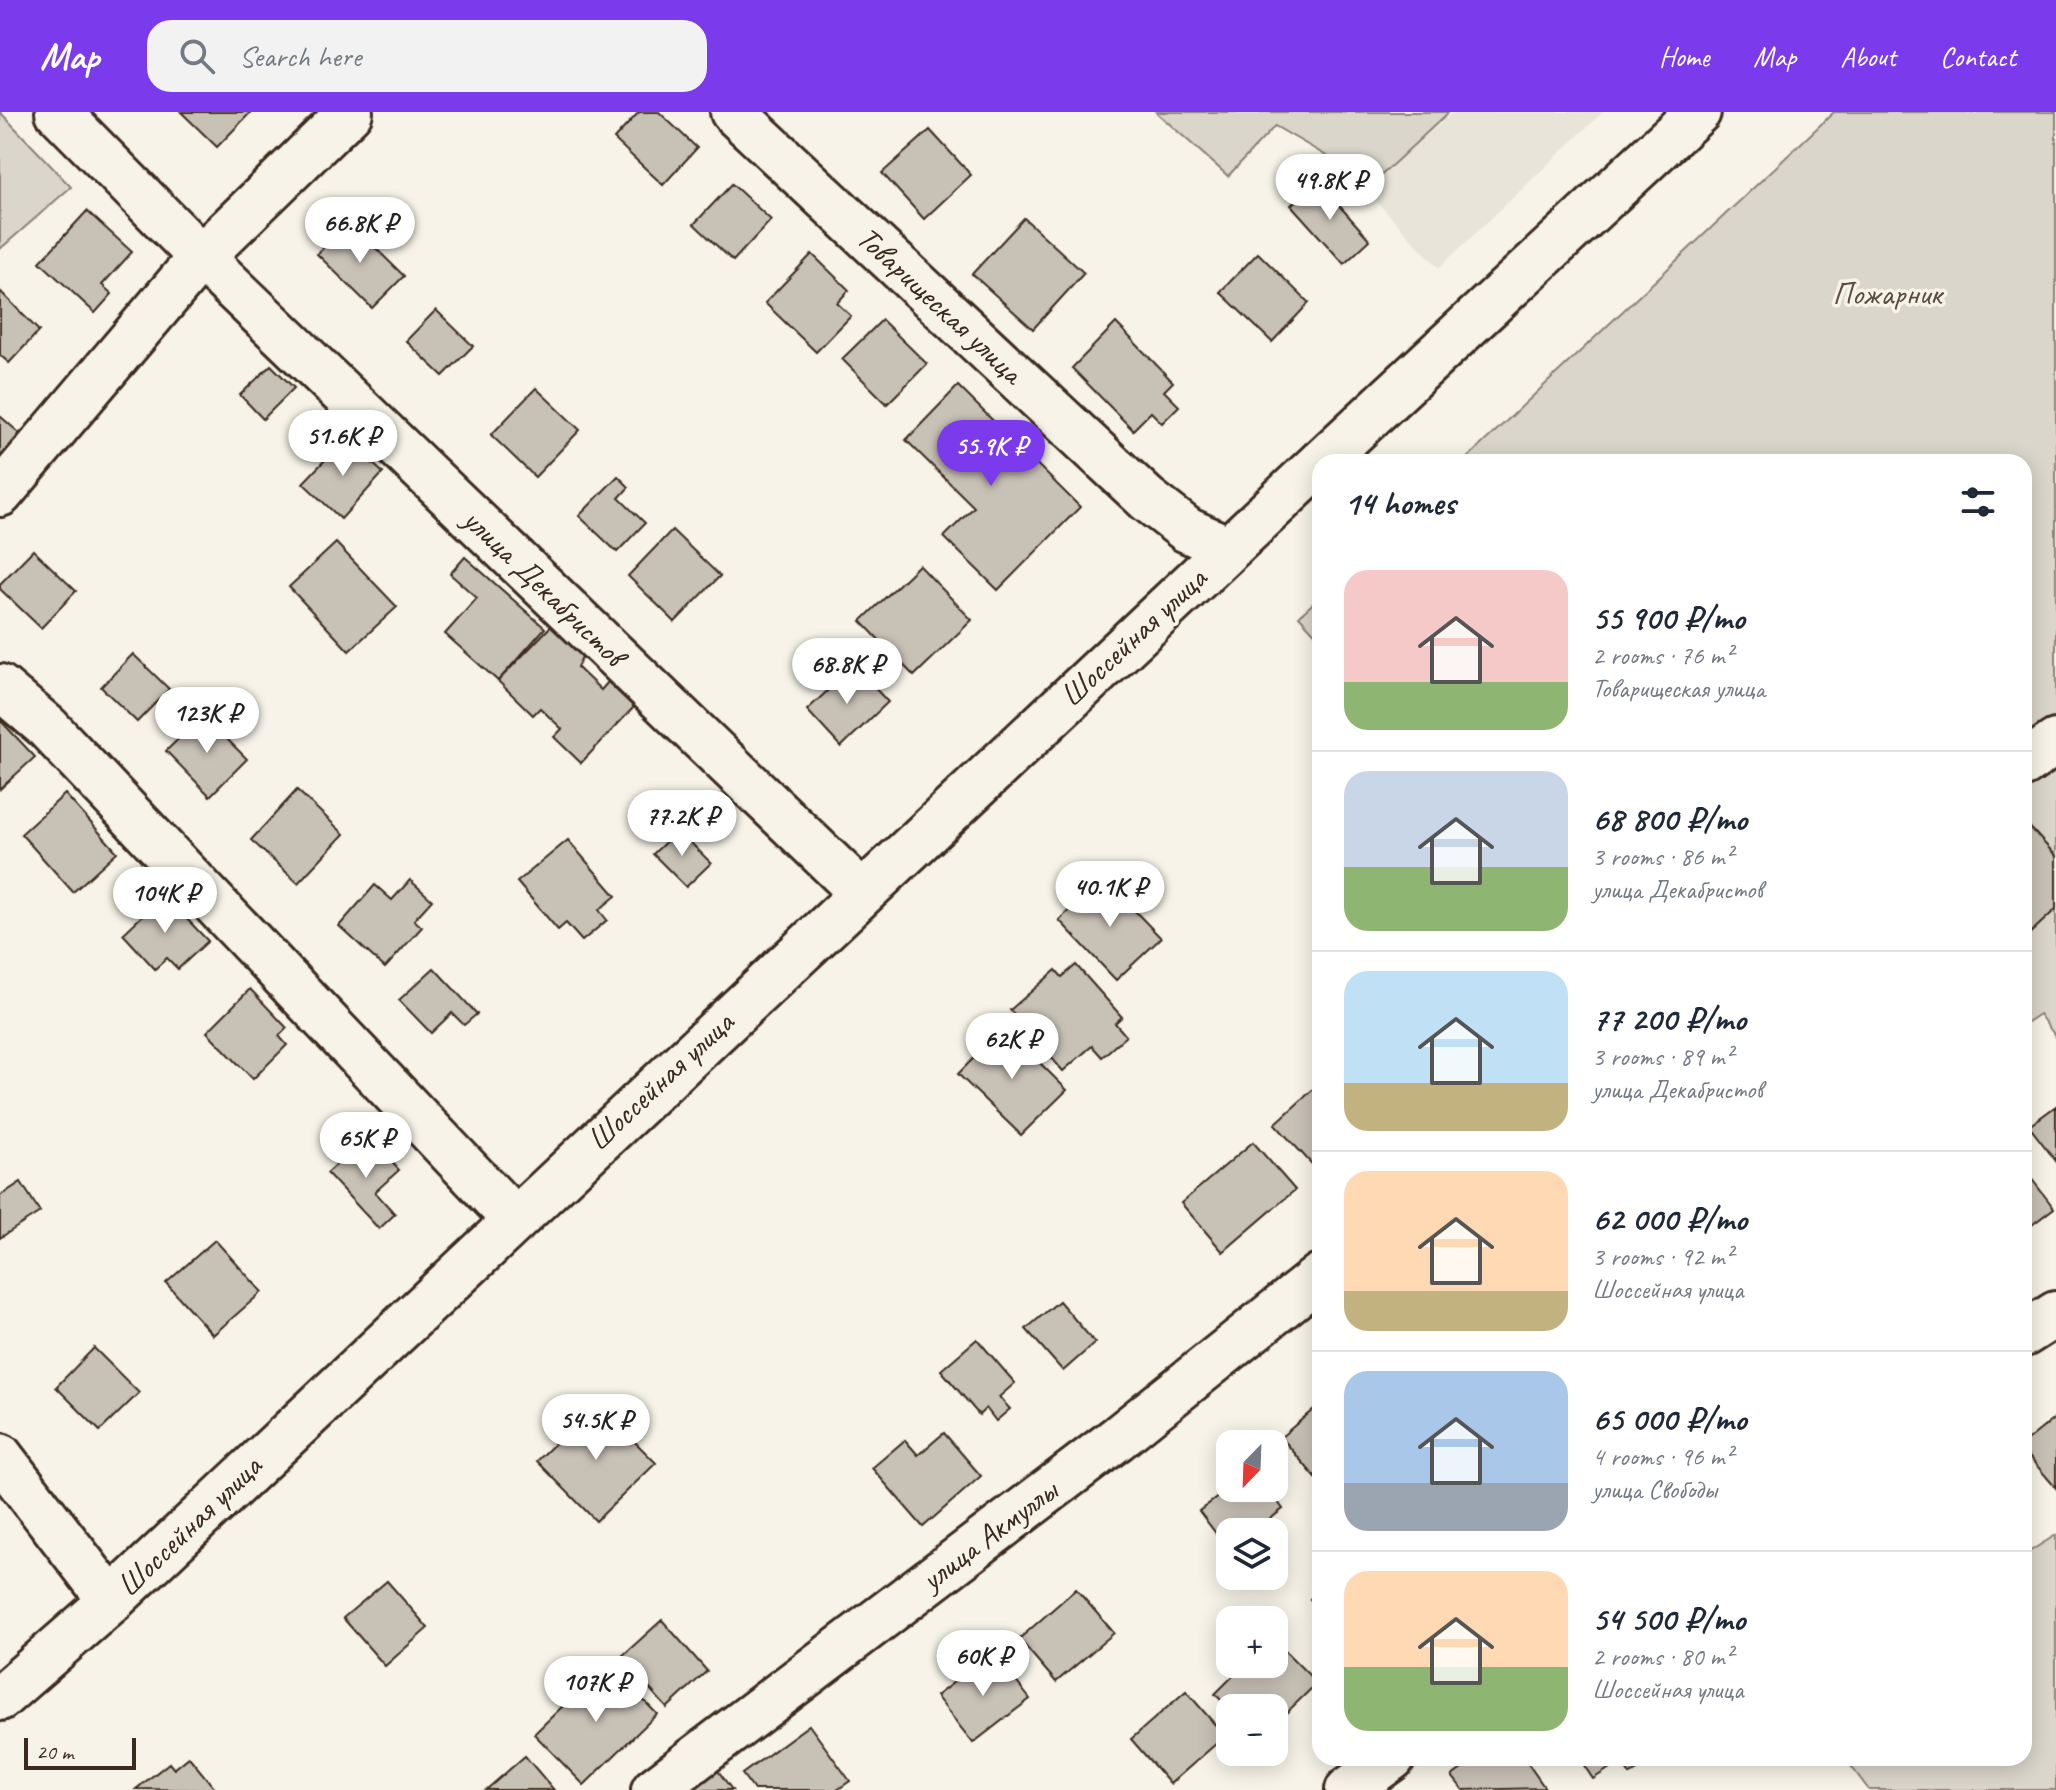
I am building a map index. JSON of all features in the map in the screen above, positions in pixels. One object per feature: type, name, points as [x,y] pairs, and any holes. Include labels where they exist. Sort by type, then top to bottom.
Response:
[{"type":"street","name":"улица Декабристов","points":[[58,112],[201,257],[861,892]]},
{"type":"street","points":[[0,494],[201,257],[350,112]]},
{"type":"street","name":"Товарищеская улица","points":[[733,112],[1147,499],[1187,530],[1227,548]]},
{"type":"street","name":"Шоссейная улица","points":[[1329,454],[1698,112]]},
{"type":"street","name":"Шоссейная улица","points":[[0,1698],[111,1601],[513,1218],[1312,469]]},
{"type":"street","points":[[0,687],[47,727],[513,1218]]},
{"type":"street","points":[[2032,758],[2056,742]]},
{"type":"street","name":"улица Акмуллы","points":[[654,1790],[1118,1438],[1312,1282]]},
{"type":"street","points":[[2032,1329],[2056,1314]]},
{"type":"street","points":[[0,1456],[111,1601]]},
{"type":"street","points":[[1348,1790],[1381,1766]]},
{"type":"shaded area","points":[[1453,112],[1603,112],[1439,268],[1376,201],[1379,177]]},
{"type":"green space","points":[[0,112],[71,187],[0,249]]},
{"type":"green space","points":[[1156,112],[1449,112],[1373,183],[1275,126],[1228,176]]},
{"type":"green space","name":"Пожарник","points":[[1834,112],[2056,112],[2056,1037],[2039,1014],[2032,1019],[2032,454],[1471,454]]},
{"type":"green space","points":[[1312,604],[1312,630],[1299,616]]},
{"type":"green space","points":[[2056,1535],[2056,1790],[1869,1790],[1851,1766],[2032,1766],[2032,1550]]},
{"type":"building","points":[[181,112],[251,112],[217,147]]},
{"type":"building","points":[[639,112],[659,112],[697,148],[663,185],[614,139]]},
{"type":"building","points":[[930,130],[971,175],[924,219],[882,173]]},
{"type":"building","points":[[1317,181],[1370,240],[1344,264],[1291,205]]},
{"type":"building","points":[[732,184],[771,220],[733,261],[694,224]]},
{"type":"building","points":[[87,211],[132,252],[102,285],[112,294],[95,313],[40,262]]},
{"type":"building","points":[[1024,218],[1084,273],[1033,329],[972,274]]},
{"type":"building","points":[[349,222],[404,276],[372,308],[317,254]]},
{"type":"building","points":[[1258,253],[1309,303],[1272,342],[1220,292]]},
{"type":"building","points":[[812,254],[849,290],[837,303],[851,316],[816,352],[765,303]]},
{"type":"building","points":[[0,291],[39,331],[9,363],[0,355]]},
{"type":"building","points":[[436,310],[473,346],[443,376],[406,341]]},
{"type":"building","points":[[882,320],[927,364],[887,404],[842,359]]},
{"type":"building","points":[[1116,323],[1173,382],[1164,391],[1179,406],[1162,423],[1151,412],[1133,430],[1072,368]]},
{"type":"building","points":[[271,365],[294,388],[263,419],[240,395]]},
{"type":"building","points":[[958,386],[1080,507],[998,590],[944,537],[974,507],[906,440]]},
{"type":"building","points":[[536,388],[580,430],[535,477],[491,435]]},
{"type":"building","points":[[0,416],[25,438],[0,466]]},
{"type":"building","points":[[346,438],[383,473],[341,519],[303,483]]},
{"type":"building","points":[[618,476],[629,487],[619,498],[645,523],[617,552],[579,516]]},
{"type":"building","points":[[672,530],[720,576],[675,622],[628,576]]},
{"type":"building","points":[[336,543],[397,607],[349,651],[289,587]]},
{"type":"building","points":[[33,550],[76,591],[41,628],[0,589],[0,584]]},
{"type":"building","points":[[465,557],[545,628],[498,681],[445,634],[477,598],[450,574]]},
{"type":"building","points":[[919,565],[972,620],[914,676],[861,621]]},
{"type":"building","points":[[551,626],[583,655],[577,667],[601,690],[608,682],[634,707],[581,763],[554,737],[562,729],[540,708],[533,715],[498,681]]},
{"type":"building","points":[[133,654],[169,689],[137,722],[101,687]]},
{"type":"building","points":[[854,666],[888,702],[841,747],[807,710]]},
{"type":"building","points":[[203,715],[247,759],[210,796],[166,751]]},
{"type":"building","points":[[0,720],[35,757],[0,789]]},
{"type":"building","points":[[297,790],[344,834],[298,883],[251,840]]},
{"type":"building","points":[[65,794],[117,852],[73,892],[21,834]]},
{"type":"building","points":[[678,830],[711,863],[686,887],[653,854]]},
{"type":"building","points":[[2032,830],[2056,856],[2056,909],[2032,931]]},
{"type":"building","points":[[568,840],[616,896],[599,910],[607,920],[582,941],[566,923],[558,930],[517,882]]},
{"type":"building","points":[[1103,878],[1161,938],[1116,980],[1059,920]]},
{"type":"building","points":[[410,880],[432,900],[414,920],[422,927],[385,968],[339,926],[375,885],[392,900]]},
{"type":"building","points":[[164,895],[208,941],[178,969],[167,958],[155,969],[123,934]]},
{"type":"building","points":[[1076,965],[1122,1017],[1115,1023],[1126,1036],[1102,1057],[1092,1046],[1063,1071],[1010,1010],[1056,970],[1062,977]]},
{"type":"building","points":[[434,968],[477,1014],[464,1025],[452,1013],[431,1033],[399,1000]]},
{"type":"building","points":[[250,989],[287,1028],[279,1036],[287,1045],[253,1079],[207,1032]]},
{"type":"building","points":[[1004,1027],[1067,1090],[1021,1135],[958,1074]]},
{"type":"building","points":[[1312,1090],[1312,1164],[1275,1124]]},
{"type":"building","points":[[2056,1106],[2056,1161],[2032,1130],[2032,1124]]},
{"type":"building","points":[[368,1136],[399,1170],[375,1192],[395,1214],[379,1229],[327,1173]]},
{"type":"building","points":[[1253,1142],[1295,1190],[1223,1252],[1181,1203]]},
{"type":"building","points":[[2032,1179],[2054,1208],[2032,1225]]},
{"type":"building","points":[[21,1182],[40,1212],[0,1238],[0,1196]]},
{"type":"building","points":[[215,1240],[262,1292],[213,1335],[166,1283]]},
{"type":"building","points":[[1059,1301],[1095,1343],[1063,1371],[1026,1329]]},
{"type":"building","points":[[977,1339],[1015,1383],[999,1397],[1010,1409],[996,1421],[986,1408],[979,1415],[941,1370]]},
{"type":"building","points":[[94,1348],[139,1393],[100,1431],[56,1387]]},
{"type":"building","points":[[596,1403],[656,1463],[596,1521],[537,1461]]},
{"type":"building","points":[[1312,1411],[1312,1474],[1288,1445],[1288,1431]]},
{"type":"building","points":[[2056,1417],[2056,1488],[2032,1460],[2032,1436]]},
{"type":"building","points":[[944,1433],[981,1476],[923,1527],[872,1468],[905,1440],[918,1455]]},
{"type":"building","points":[[1216,1498],[1216,1502],[1278,1502],[1283,1509],[1271,1518],[1216,1518],[1216,1533],[1199,1511]]},
{"type":"building","points":[[387,1581],[428,1628],[385,1666],[343,1618]]},
{"type":"building","points":[[1076,1589],[1114,1633],[1056,1682],[1019,1639]]},
{"type":"building","points":[[662,1620],[707,1671],[667,1708],[621,1657]]},
{"type":"building","points":[[993,1652],[1030,1699],[973,1743],[936,1696]]},
{"type":"building","points":[[1288,1654],[1312,1678],[1312,1688],[1288,1711],[1288,1694],[1215,1694],[1231,1678],[1288,1678]]},
{"type":"building","points":[[607,1663],[657,1714],[584,1785],[534,1734]]},
{"type":"building","points":[[1186,1691],[1216,1726],[1216,1744],[1170,1784],[1131,1739]]},
{"type":"building","points":[[809,1725],[850,1781],[837,1790],[754,1790],[742,1774]]},
{"type":"building","points":[[525,1756],[554,1790],[486,1790]]},
{"type":"building","points":[[189,1757],[216,1790],[136,1789],[169,1763],[174,1769]]},
{"type":"building","points":[[714,1765],[732,1790],[680,1790]]},
{"type":"building","points":[[1466,1766],[1530,1766],[1545,1788],[1463,1790],[1452,1776]]},
{"type":"building","points":[[1584,1766],[1613,1766],[1593,1779]]},
{"type":"building","points":[[1624,1766],[1643,1766],[1630,1775]]}]
